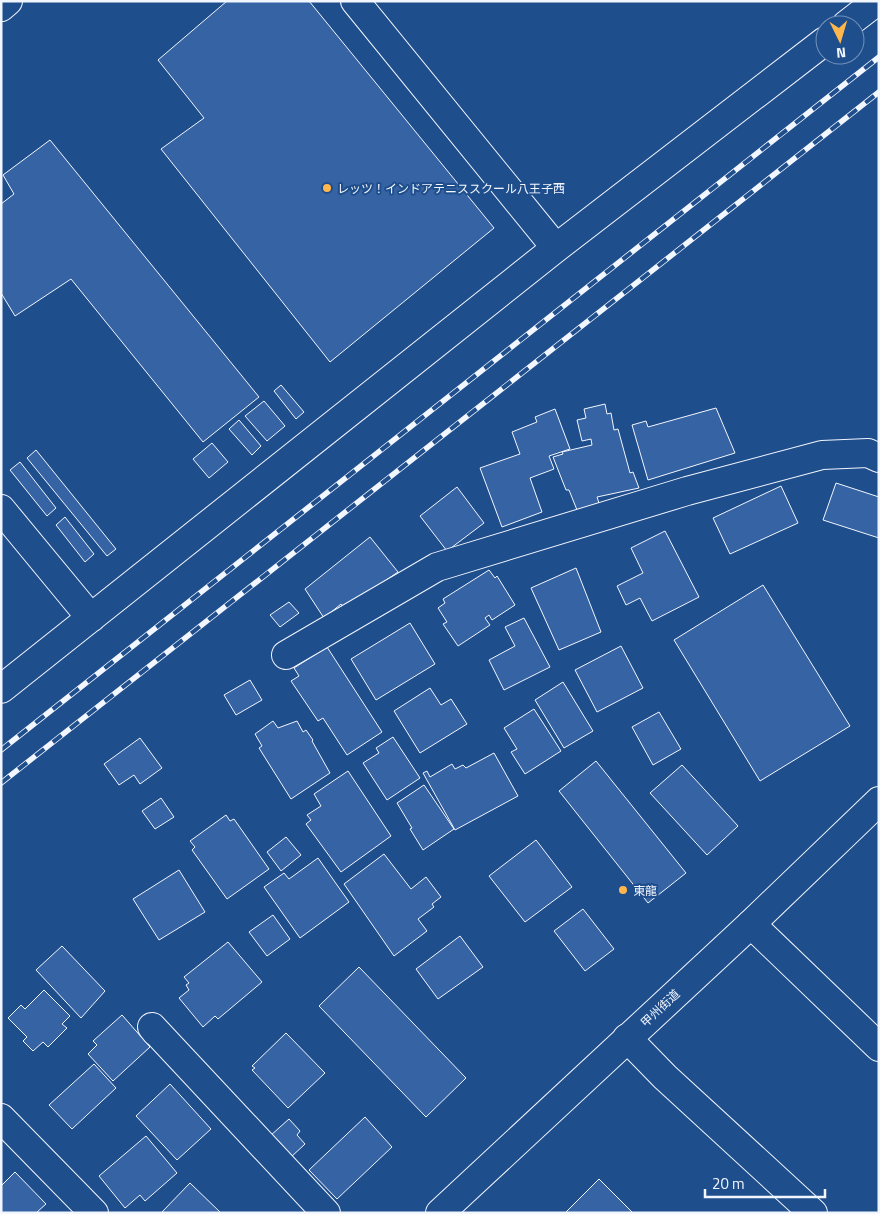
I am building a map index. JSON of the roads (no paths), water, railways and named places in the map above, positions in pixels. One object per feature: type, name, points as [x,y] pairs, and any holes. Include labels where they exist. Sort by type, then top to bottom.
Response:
[{"type":"main road","points":[[1,7],[8,1]]},
{"type":"main road","points":[[355,1],[556,248]]},
{"type":"main road","points":[[859,15],[877,1]]},
{"type":"main road","points":[[1,689],[556,248],[815,49]]},
{"type":"main road","points":[[286,655],[437,567],[687,491],[822,455],[868,453],[879,458]]},
{"type":"main road","points":[[1,509],[90,618]]},
{"type":"main road","name":"甲州街道","points":[[440,1213],[751,924],[879,801]]},
{"type":"main road","points":[[751,924],[879,1048]]},
{"type":"main road","points":[[156,1032],[152,1027],[326,1213]]},
{"type":"main road","points":[[627,1038],[665,1077],[812,1213]]},
{"type":"main road","points":[[1,1118],[94,1213]]},
{"type":"railway","points":[[1,750],[879,57]]},
{"type":"railway","points":[[1,783],[879,92]]},
{"type":"place","name":"レッツ！インドアテニススクール八王子西","points":[[327,188]]},
{"type":"place","name":"東龍","points":[[623,890]]}]
